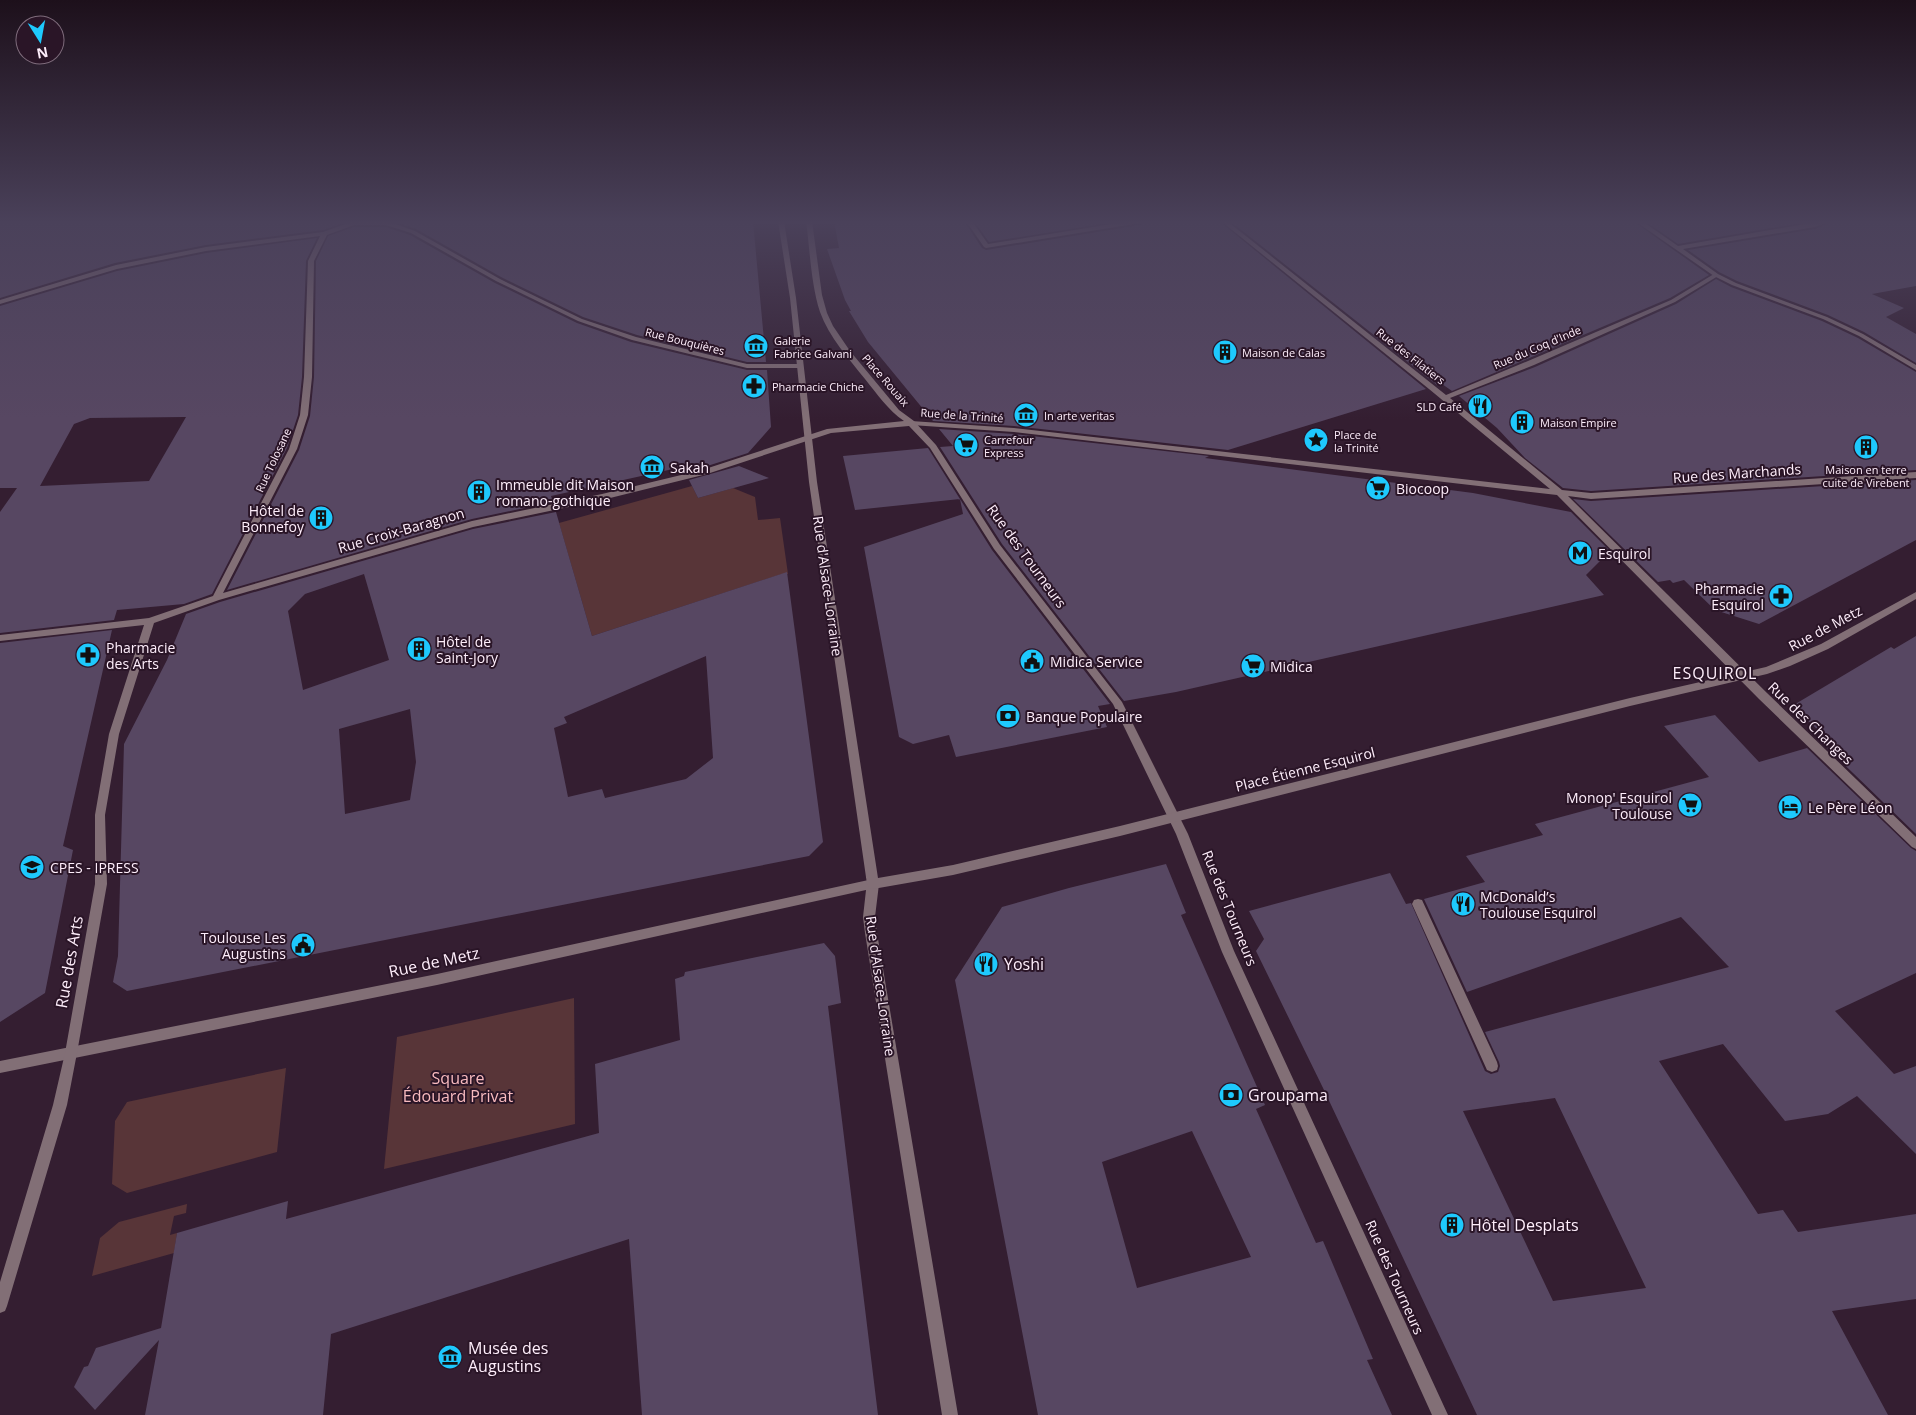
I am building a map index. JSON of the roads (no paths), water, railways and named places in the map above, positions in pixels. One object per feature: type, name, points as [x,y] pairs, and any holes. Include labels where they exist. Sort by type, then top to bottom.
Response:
[{"type":"street","points":[[0,302],[45,287]]},
{"type":"street","name":"Rue Tolosane","points":[[216,598],[293,449],[304,415],[308,377],[310,287]]},
{"type":"street","name":"Rue Bouquières","points":[[512,287],[580,320],[634,339],[747,366],[800,366]]},
{"type":"street","name":"Rue d'Alsace-Lorraine","points":[[790,287],[808,438],[873,884],[869,917],[871,934],[950,1415]]},
{"type":"street","name":"Place Rouaix","points":[[819,287],[824,313],[847,352],[896,412],[911,423],[933,447]]},
{"type":"street","name":"Rue des Filatiers","points":[[1306,287],[1560,493]]},
{"type":"street","name":"Rue du Coq d'Inde","points":[[1445,398],[1673,301],[1696,287]]},
{"type":"street","points":[[1742,287],[1825,318],[1860,335],[1916,368]]},
{"type":"street","name":"Rue de la Trinité","points":[[808,438],[830,431],[911,423],[1014,430],[1560,493]]},
{"type":"street","name":"Rue Croix-Baragnon","points":[[0,638],[150,621],[216,598],[472,524],[602,498],[704,472],[808,438]]},
{"type":"street","name":"Rue des Tourneurs","points":[[933,447],[997,547],[1116,702],[1174,816],[1228,952],[1440,1415]]},
{"type":"street","name":"Rue des Marchands","points":[[1560,493],[1591,496],[1916,475]]},
{"type":"street","name":"Rue des Changes","points":[[1560,493],[1743,676],[1916,844]]},
{"type":"street","name":"Rue de Metz","points":[[1743,676],[1787,664],[1823,647],[1916,595]]},
{"type":"street","name":"Rue des Arts","points":[[0,1306],[58,1113],[71,1053],[101,884],[100,815],[114,734],[150,621]]},
{"type":"street","name":"Place Étienne Esquirol","points":[[873,884],[954,870],[1743,676]]},
{"type":"street","name":"Rue de Metz","points":[[0,1067],[749,912],[873,884]]},
{"type":"street","points":[[1418,904],[1492,1066]]},
{"type":"place","name":"Galerie Fabrice Galvani","points":[[756,346]]},
{"type":"place","name":"Maison de Calas","points":[[1225,352]]},
{"type":"place","name":"Pharmacie Chiche","points":[[754,386]]},
{"type":"place","name":"SLD Café","points":[[1480,406]]},
{"type":"place","name":"In arte veritas","points":[[1026,415]]},
{"type":"place","name":"Maison Empire","points":[[1522,422]]},
{"type":"place","name":"Place de la Trinité","points":[[1316,440]]},
{"type":"place","name":"Carrefour Express","points":[[966,445]]},
{"type":"place","name":"Maison en terre cuite de Virebent","points":[[1866,447]]},
{"type":"place","name":"Sakah","points":[[652,467]]},
{"type":"place","name":"Biocoop","points":[[1378,488]]},
{"type":"place","name":"Immeuble dit Maison romano-gothique","points":[[479,492]]},
{"type":"place","name":"Hôtel de Bonnefoy","points":[[321,518]]},
{"type":"place","name":"Esquirol","points":[[1580,553]]},
{"type":"place","name":"Pharmacie Esquirol","points":[[1781,596]]},
{"type":"place","name":"Hôtel de Saint-Jory","points":[[419,649]]},
{"type":"place","name":"Pharmacie des Arts","points":[[88,655]]},
{"type":"place","name":"Midica Service","points":[[1032,661]]},
{"type":"place","name":"Midica","points":[[1253,666]]},
{"type":"place","name":"Banque Populaire","points":[[1008,716]]},
{"type":"place","name":"Monop' Esquirol Toulouse","points":[[1690,805]]},
{"type":"place","name":"Le Père Léon","points":[[1790,807]]},
{"type":"place","name":"CPES - IPRESS","points":[[32,867]]},
{"type":"place","name":"McDonald’s Toulouse Esquirol","points":[[1463,904]]},
{"type":"place","name":"Toulouse Les Augustins","points":[[303,945]]},
{"type":"place","name":"Yoshi","points":[[986,964]]},
{"type":"place","name":"Groupama","points":[[1231,1095]]},
{"type":"place","name":"Hôtel Desplats","points":[[1452,1225]]},
{"type":"place","name":"Musée des Augustins","points":[[450,1357]]},
{"type":"district","name":"ESQUIROL","points":[[1715,673]]},
{"type":"park label","name":"Square Édouard Privat","points":[[458,1087]]}]
